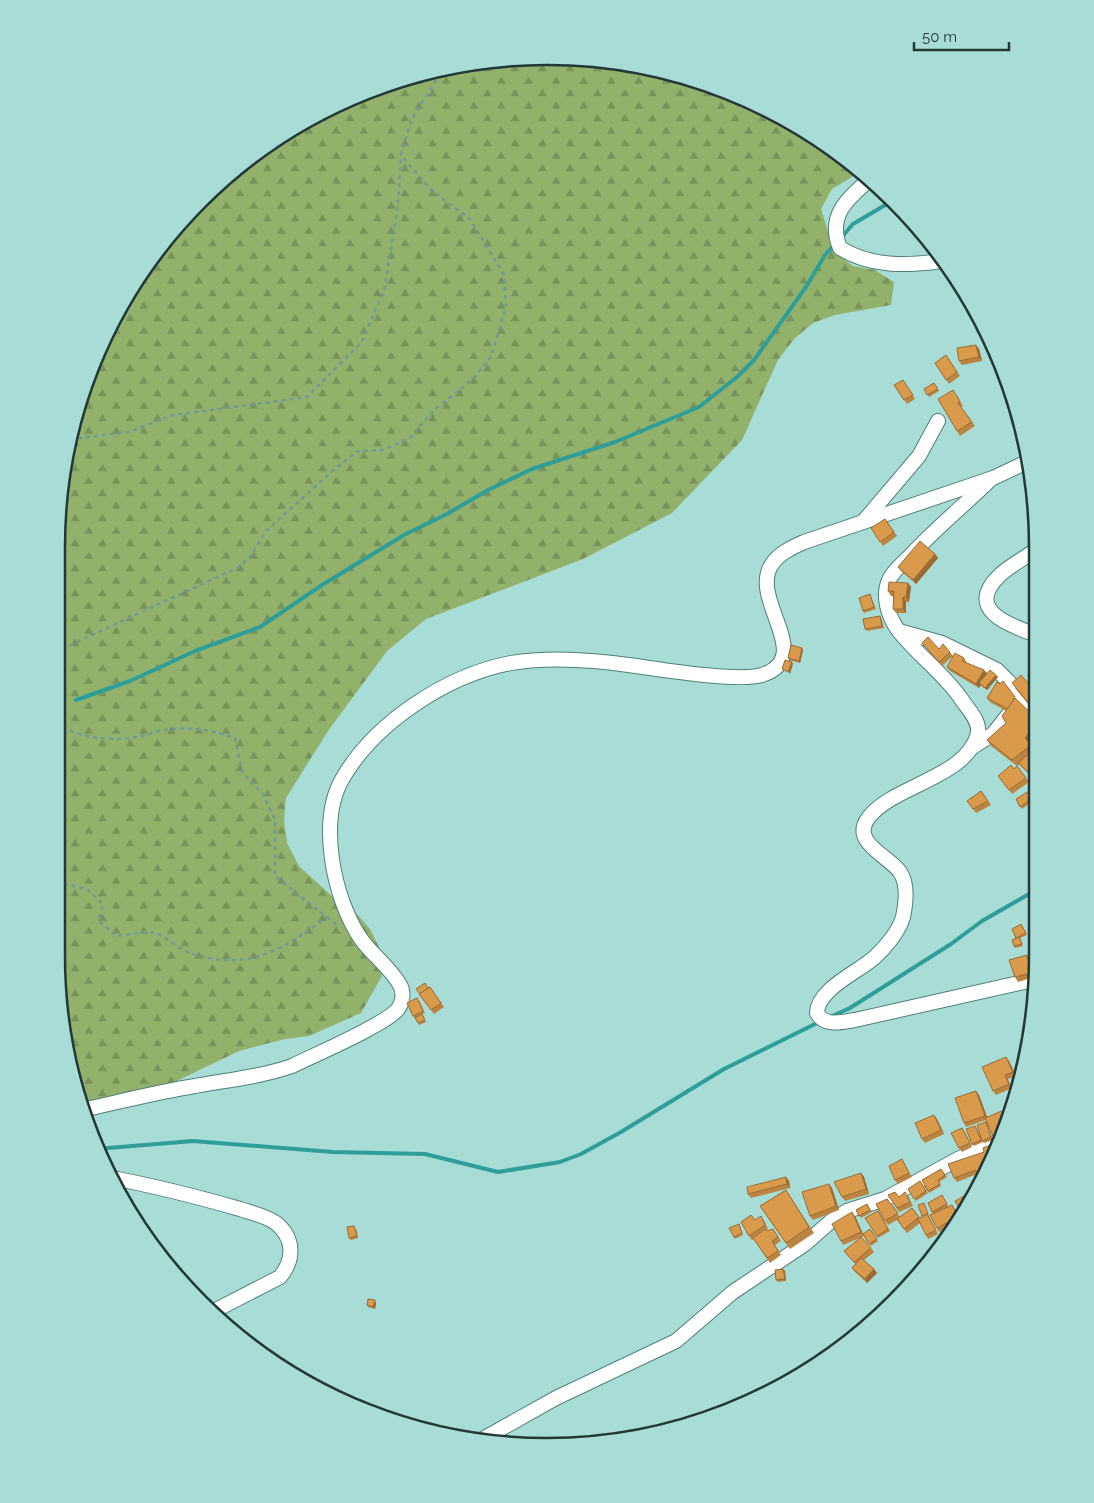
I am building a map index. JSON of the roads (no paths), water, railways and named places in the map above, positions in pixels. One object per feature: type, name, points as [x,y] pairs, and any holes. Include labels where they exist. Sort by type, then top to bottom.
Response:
[{"type":"street","points":[[864,184],[850,196],[841,211],[834,234],[840,248],[868,260],[892,264],[935,261]]},
{"type":"street","points":[[862,523],[920,456],[938,421]]},
{"type":"street","points":[[90,1108],[278,1071],[376,1025],[396,1010],[402,999],[402,990],[394,976],[361,939],[352,924],[336,876],[329,830],[330,811],[335,792],[343,776],[370,742],[404,711],[425,698],[468,677],[513,663],[593,660],[720,675],[747,677],[762,675],[774,669],[781,662],[784,653],[781,632],[766,589],[766,580],[771,565],[785,552],[804,542],[992,478],[1022,464]]},
{"type":"street","points":[[970,749],[978,733],[976,720],[947,679],[899,631],[890,615],[887,603],[889,581],[893,573],[934,531],[992,478]]},
{"type":"street","points":[[1029,554],[998,576],[987,596],[991,613],[997,618],[1029,632]]},
{"type":"street","points":[[899,631],[942,643],[997,670],[1029,706]]},
{"type":"street","points":[[1008,715],[993,734],[970,749],[948,768],[887,802],[866,821],[864,834],[867,842],[899,871],[903,878],[906,898],[904,914],[901,922],[883,949],[836,985],[820,1004],[817,1013],[819,1017],[829,1022],[855,1020],[1028,981]]},
{"type":"street","points":[[491,1435],[556,1398],[676,1341],[733,1292],[805,1244],[830,1222],[847,1211],[894,1195],[958,1159],[990,1145]]},
{"type":"street","points":[[121,1180],[252,1213],[275,1223],[284,1233],[291,1245],[287,1269],[280,1277],[219,1309]]},
{"type":"waterway","points":[[840,239],[853,224],[886,204]]},
{"type":"waterway","points":[[76,700],[130,681],[195,651],[260,627],[322,585],[404,535],[532,469],[615,442],[699,407],[737,377],[754,360],[806,287],[825,255],[835,244]]},
{"type":"waterway","points":[[830,1017],[850,1008],[951,944],[982,921],[1029,894]]},
{"type":"waterway","points":[[106,1148],[193,1141],[333,1152],[425,1154],[498,1172],[560,1162],[581,1154],[621,1132],[724,1069],[819,1022]]}]
